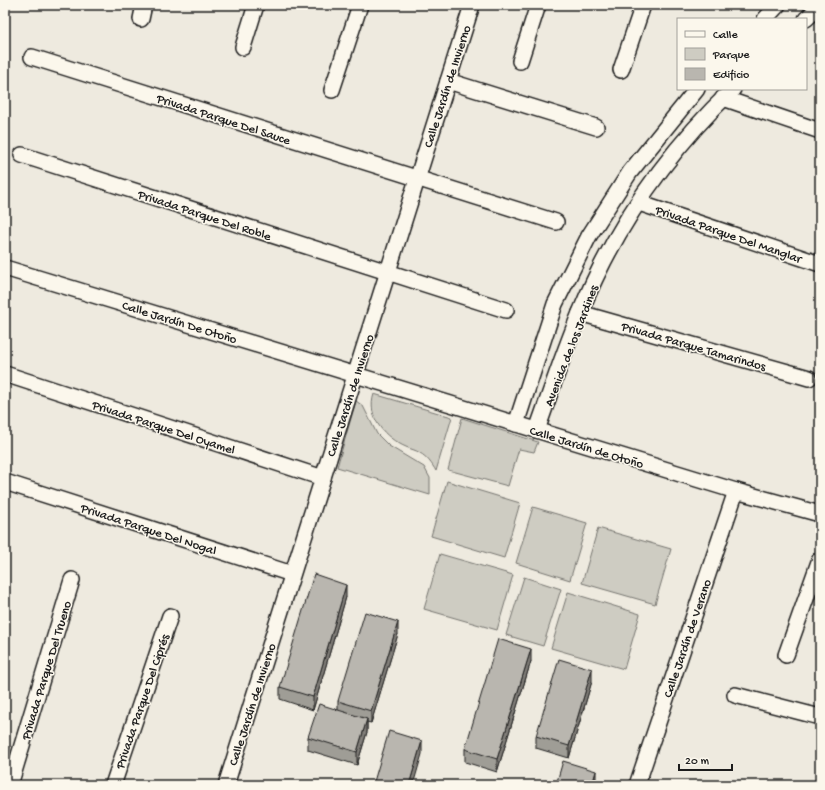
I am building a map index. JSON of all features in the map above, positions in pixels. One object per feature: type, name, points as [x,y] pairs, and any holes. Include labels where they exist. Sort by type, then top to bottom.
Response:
[{"type":"street","points":[[242,46],[256,5]]},
{"type":"street","points":[[332,90],[360,5]]},
{"type":"street","name":"Calle Jardín de Invierno","points":[[226,785],[472,5]]},
{"type":"street","points":[[520,61],[538,5]]},
{"type":"street","points":[[621,70],[643,5]]},
{"type":"street","points":[[766,18],[778,5]]},
{"type":"street","points":[[807,18],[820,6]]},
{"type":"street","name":"Privada Parque Del Sauce","points":[[32,57],[556,222]]},
{"type":"street","points":[[448,82],[596,128]]},
{"type":"street","name":"Avenida de los Jardines","points":[[516,424],[555,304],[589,236],[630,172],[696,90]]},
{"type":"street","points":[[728,94],[820,131]]},
{"type":"street","name":"Avenida de los Jardines","points":[[537,430],[580,313],[608,252],[668,160],[728,94]]},
{"type":"street","name":"Privada Parque Del Roble","points":[[22,155],[506,310]]},
{"type":"street","name":"Privada Parque Del Manglar","points":[[639,203],[820,264]]},
{"type":"street","name":"Calle Jardín De Otoño","points":[[5,268],[356,374]]},
{"type":"street","name":"Privada Parque Tamarindos","points":[[580,313],[809,378]]},
{"type":"street","name":"Privada Parque Del Oyamel","points":[[5,374],[323,478]]},
{"type":"street","name":"Calle Jardín de Otoño","points":[[356,374],[736,492],[820,514]]},
{"type":"street","name":"Privada Parque Del Nogal","points":[[5,482],[292,574]]},
{"type":"street","name":"Calle Jardín de Verano","points":[[637,785],[736,492]]},
{"type":"street","points":[[786,655],[820,559]]},
{"type":"street","name":"Privada Parque Del Trueno","points":[[12,783],[72,580]]},
{"type":"street","name":"Privada Parque Del Ciprés","points":[[113,785],[170,616]]},
{"type":"street","points":[[735,695],[820,717]]},
{"type":"green space","points":[[374,394],[452,417],[436,471],[423,455],[398,443],[379,426],[373,411],[372,403]]},
{"type":"green space","points":[[356,401],[363,406],[377,434],[389,446],[424,467],[430,478],[430,495],[337,467]]},
{"type":"green space","points":[[462,418],[538,442],[534,452],[519,449],[508,486],[448,470]]},
{"type":"green space","points":[[447,481],[520,503],[504,558],[431,536]]},
{"type":"green space","points":[[533,507],[587,523],[570,580],[516,563]]},
{"type":"green space","points":[[598,528],[671,549],[655,604],[582,583]]},
{"type":"green space","points":[[440,554],[513,575],[497,630],[424,609]]},
{"type":"green space","points":[[524,577],[561,589],[543,646],[506,635]]},
{"type":"green space","points":[[568,592],[640,614],[624,669],[551,648]]},
{"type":"building","points":[[314,574],[346,585],[313,697],[280,687]]},
{"type":"building","points":[[365,612],[398,622],[371,711],[338,701]]},
{"type":"building","points":[[498,639],[531,649],[497,759],[465,749]]},
{"type":"building","points":[[559,659],[592,669],[569,746],[536,736]]},
{"type":"building","points":[[319,704],[367,719],[357,752],[308,737]]},
{"type":"building","points":[[389,731],[422,741],[409,785],[373,785]]},
{"type":"building","points":[[563,761],[596,771],[592,785],[556,785]]}]
